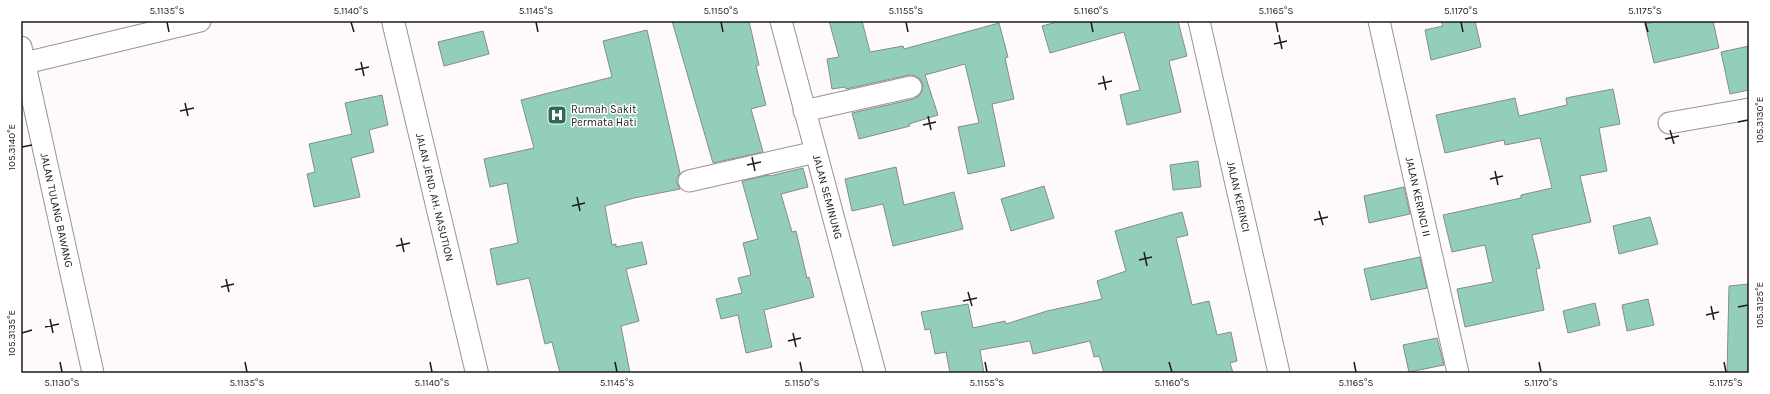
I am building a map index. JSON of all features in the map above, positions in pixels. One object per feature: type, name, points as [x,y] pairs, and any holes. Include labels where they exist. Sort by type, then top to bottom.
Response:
[{"type":"highway","name":"JALAN JEND. AH. NASUTION","points":[[393,21],[477,373]]},
{"type":"street","points":[[22,58],[200,21]]},
{"type":"street","name":"JALAN SEMINUNG","points":[[781,21],[874,373]]},
{"type":"street","name":"JALAN KERINCI","points":[[1199,21],[1279,373]]},
{"type":"street","name":"JALAN KERINCI II","points":[[1379,21],[1458,373]]},
{"type":"street","name":"JALAN TULANG BAWANG","points":[[22,58],[93,373]]},
{"type":"street","points":[[804,112],[911,87]]},
{"type":"street","points":[[1669,123],[1749,109]]},
{"type":"street","points":[[690,181],[816,152]]},
{"type":"building","points":[[672,21],[749,21],[759,65],[756,66],[766,105],[751,109],[763,152],[713,163]]},
{"type":"building","points":[[829,21],[862,21],[870,52],[903,46],[904,49],[999,23],[1008,57],[1005,58],[1014,99],[992,104],[1005,166],[968,174],[958,127],[979,123],[965,64],[925,75],[938,115],[909,124],[910,126],[859,139],[852,113],[914,99],[919,96],[922,91],[923,84],[920,79],[909,75],[846,89],[845,87],[832,89],[827,59],[839,57]]},
{"type":"building","points":[[1061,21],[1178,21],[1187,56],[1169,61],[1181,112],[1127,125],[1120,95],[1140,90],[1124,32],[1050,53],[1042,26]]},
{"type":"building","points":[[1441,21],[1475,21],[1481,47],[1431,60],[1425,30],[1443,26]]},
{"type":"building","points":[[1660,21],[1713,21],[1719,48],[1654,63],[1645,24]]},
{"type":"building","points":[[647,30],[680,173],[677,178],[677,183],[680,189],[634,198],[605,206],[612,245],[616,244],[616,247],[642,242],[647,264],[626,269],[639,321],[621,326],[630,373],[560,373],[552,342],[545,344],[529,278],[497,285],[490,249],[518,243],[507,183],[490,187],[484,159],[534,148],[521,100],[612,77],[603,41]]},
{"type":"building","points":[[483,31],[489,54],[444,66],[438,42]]},
{"type":"building","points":[[1749,46],[1749,90],[1730,94],[1721,52]]},
{"type":"building","points":[[1613,89],[1620,124],[1599,128],[1607,171],[1580,176],[1591,222],[1532,235],[1540,268],[1536,269],[1544,310],[1465,327],[1457,289],[1493,282],[1485,245],[1452,252],[1443,215],[1521,198],[1521,195],[1552,188],[1540,138],[1505,145],[1504,140],[1445,153],[1436,115],[1515,98],[1519,116],[1567,105],[1566,98]]},
{"type":"building","points":[[382,95],[388,125],[369,130],[374,152],[351,158],[360,197],[314,207],[307,174],[315,172],[309,144],[352,134],[345,103]]},
{"type":"building","points":[[1198,161],[1201,187],[1173,190],[1170,165]]},
{"type":"building","points":[[896,167],[904,205],[954,192],[963,229],[893,246],[883,204],[852,211],[845,179]]},
{"type":"building","points":[[803,168],[808,187],[781,194],[792,232],[796,231],[807,278],[809,277],[814,297],[764,310],[772,347],[746,353],[738,315],[721,319],[716,299],[742,293],[738,278],[751,275],[743,243],[758,239],[742,181]]},
{"type":"building","points":[[1044,186],[1054,218],[1011,231],[1001,199]]},
{"type":"building","points":[[1404,187],[1410,214],[1369,223],[1364,196]]},
{"type":"building","points":[[1182,212],[1188,235],[1176,238],[1192,305],[1209,301],[1217,335],[1231,332],[1237,361],[1230,363],[1233,373],[1104,373],[1099,356],[1094,357],[1090,341],[1033,354],[1030,341],[980,350],[984,373],[950,373],[946,352],[935,354],[930,329],[925,330],[921,312],[968,304],[973,328],[1005,321],[1006,324],[1047,311],[1102,299],[1097,281],[1126,271],[1115,231]]},
{"type":"building","points":[[1650,217],[1658,244],[1619,254],[1613,226]]},
{"type":"building","points":[[1420,257],[1427,288],[1371,300],[1364,269]]},
{"type":"building","points":[[1749,284],[1749,373],[1727,373],[1729,286]]},
{"type":"building","points":[[1648,299],[1654,325],[1627,331],[1622,305]]},
{"type":"building","points":[[1595,303],[1600,325],[1568,333],[1563,311]]},
{"type":"building","points":[[1437,338],[1444,365],[1409,372],[1403,345]]},
{"type":"place","name":"Rumah Sakit Permata Hati","points":[[557,115]]}]
